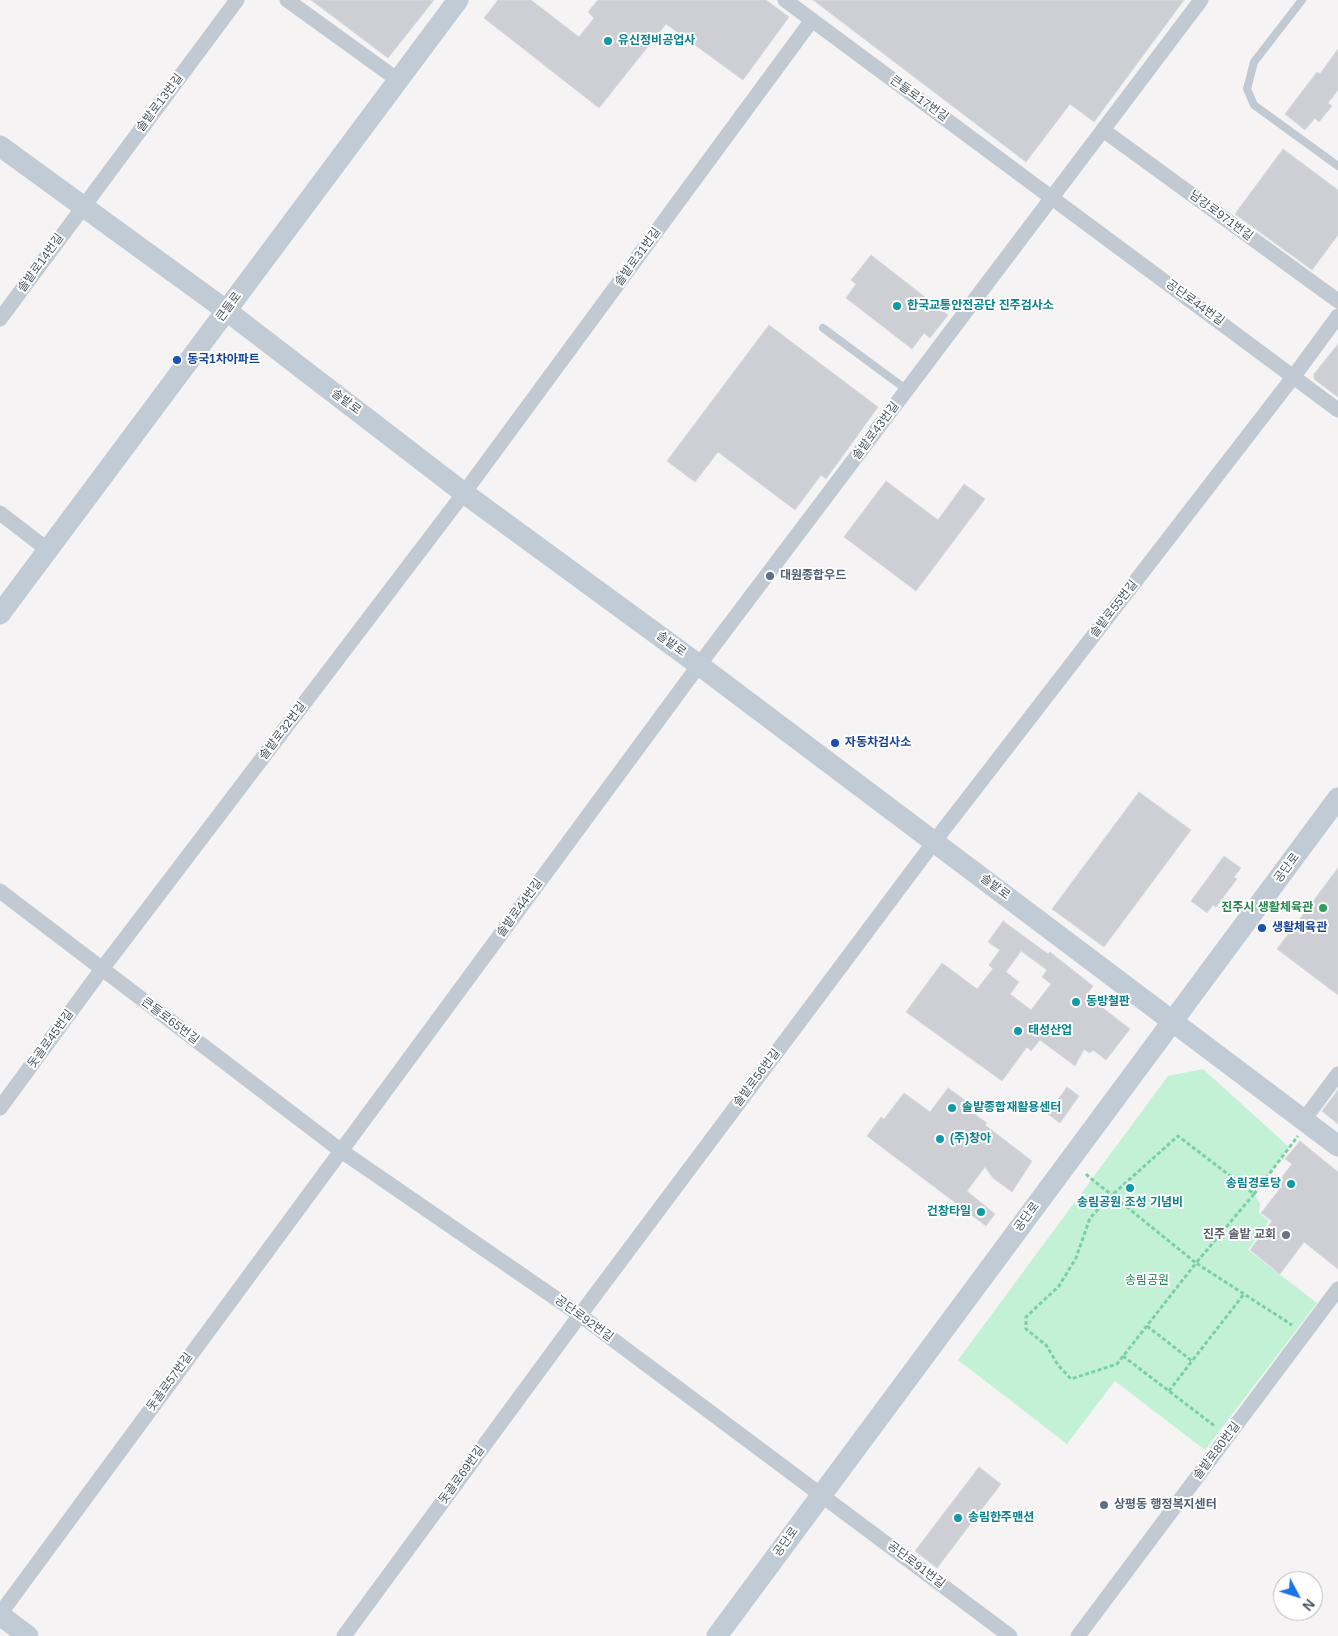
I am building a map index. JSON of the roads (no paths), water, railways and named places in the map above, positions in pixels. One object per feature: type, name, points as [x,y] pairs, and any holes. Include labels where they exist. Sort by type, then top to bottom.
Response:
[{"type":"street","name":"솔밭로13번길","points":[[82,207],[237,0]]},
{"type":"street","points":[[287,0],[398,80]]},
{"type":"street","name":"큰들로","points":[[0,614],[458,0]]},
{"type":"street","name":"큰들로17번길","points":[[785,0],[1052,198]]},
{"type":"street","points":[[1052,198],[1201,0]]},
{"type":"street","name":"솔밭로31번길","points":[[464,493],[812,20]]},
{"type":"street","name":"남강로971번길","points":[[1103,130],[1338,301]]},
{"type":"street","name":"솔밭로","points":[[0,146],[227,311],[464,493],[699,665],[1338,1146]]},
{"type":"street","name":"공단로44번길","points":[[1052,198],[1338,410]]},
{"type":"street","name":"솔밭로43번길","points":[[699,665],[1052,198]]},
{"type":"street","name":"솔밭로14번길","points":[[0,318],[82,207]]},
{"type":"street","points":[[1294,376],[1338,316]]},
{"type":"street","name":"솔밭로55번길","points":[[934,842],[1294,376]]},
{"type":"street","name":"솔밭로32번길","points":[[102,969],[464,493]]},
{"type":"street","points":[[0,513],[48,550]]},
{"type":"street","name":"솔밭로44번길","points":[[340,1150],[699,665]]},
{"type":"street","name":"공단로","points":[[717,1636],[1338,798]]},
{"type":"street","name":"솔밭로56번길","points":[[580,1315],[934,842]]},
{"type":"street","name":"큰들로65번길","points":[[0,891],[340,1150]]},
{"type":"street","name":"돗골로45번길","points":[[0,1108],[102,969]]},
{"type":"street","points":[[1305,1122],[1338,1074]]},
{"type":"street","name":"공단로92번길","points":[[340,1150],[580,1315],[821,1494]]},
{"type":"street","name":"돗골로57번길","points":[[0,1614],[340,1150]]},
{"type":"street","name":"솔밭로80번길","points":[[1078,1636],[1338,1289]]},
{"type":"street","name":"돗골로69번길","points":[[344,1636],[580,1315]]},
{"type":"street","name":"공단로91번길","points":[[821,1494],[1010,1636]]},
{"type":"street","points":[[0,1614],[28,1636]]},
{"type":"lane","points":[[1302,0],[1254,62],[1247,90],[1254,105],[1338,166]]},
{"type":"lane","points":[[823,328],[907,390]]},
{"type":"place","name":"유신정비공업사","points":[[608,41]]},
{"type":"place","name":"한국교통안전공단 진주검사소","points":[[897,306]]},
{"type":"place","name":"동국1차아파트","points":[[177,360]]},
{"type":"place","name":"대원종합우드","points":[[770,576]]},
{"type":"place","name":"자동차검사소","points":[[835,743]]},
{"type":"place","name":"진주시 생활체육관","points":[[1323,908]]},
{"type":"place","name":"생활체육관","points":[[1262,928]]},
{"type":"place","name":"동방철판","points":[[1076,1002]]},
{"type":"place","name":"태성산업","points":[[1018,1031]]},
{"type":"place","name":"솔밭종합재활용센터","points":[[952,1108]]},
{"type":"place","name":"(주)창아","points":[[940,1139]]},
{"type":"place","name":"송림경로당","points":[[1291,1184]]},
{"type":"place","name":"송림공원 조성 기념비","points":[[1130,1188]]},
{"type":"place","name":"건창타일","points":[[981,1212]]},
{"type":"place","name":"진주 솔밭 교회","points":[[1286,1235]]},
{"type":"place","name":"상평동 행정복지센터","points":[[1104,1505]]},
{"type":"place","name":"송림한주맨션","points":[[958,1518]]},
{"type":"park label","name":"송림공원","points":[[1147,1281]]}]
